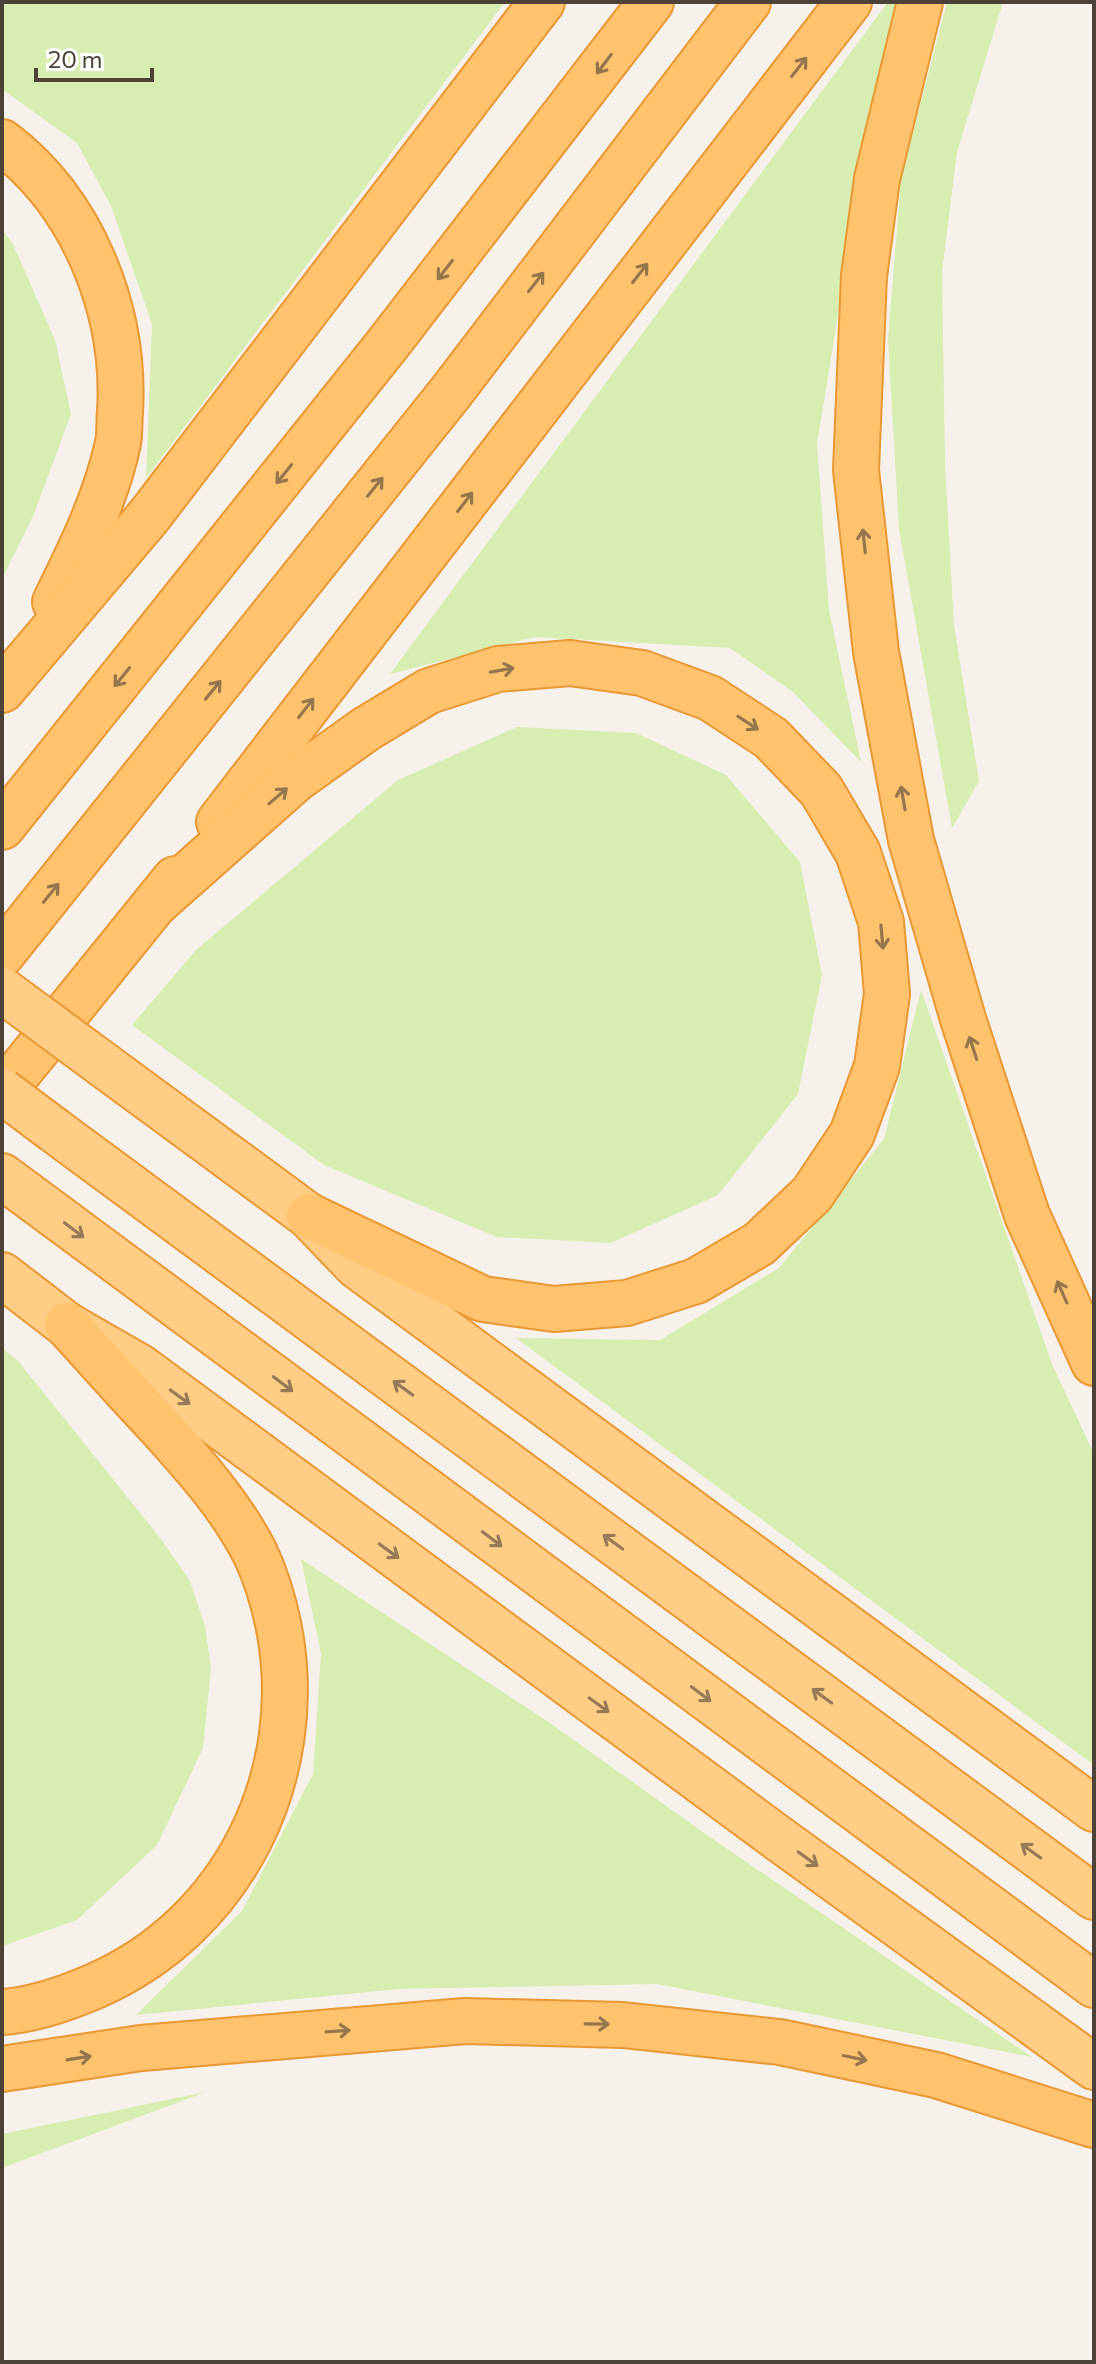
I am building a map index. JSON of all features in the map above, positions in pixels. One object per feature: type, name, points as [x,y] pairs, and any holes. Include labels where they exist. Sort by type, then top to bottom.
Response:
[{"type":"highway","points":[[14,675],[149,516],[542,2]]},
{"type":"highway","points":[[2,827],[387,345],[651,2]]},
{"type":"highway","points":[[2,954],[451,392],[748,2]]},
{"type":"highway","points":[[849,2],[156,903],[2,1092],[1094,1897]]},
{"type":"highway","points":[[920,2],[877,179],[864,276],[856,470],[876,652],[911,840],[963,1019],[1027,1215],[1094,1363]]},
{"type":"highway","points":[[2,142],[60,201],[92,256],[113,316],[122,378],[118,441],[101,500],[77,556],[14,675]]},
{"type":"highway","points":[[156,903],[296,779],[366,729],[429,691],[498,669],[570,663],[642,673],[710,698],[771,738],[821,790],[858,853],[881,922],[887,994],[877,1066],[852,1134],[812,1194],[759,1244],[696,1281],[627,1303],[554,1309],[483,1299],[309,1216]]},
{"type":"highway","points":[[2,990],[309,1216],[357,1266],[1094,1809]]},
{"type":"highway","points":[[7,1180],[1094,1985]]},
{"type":"highway","points":[[2,1275],[67,1325],[140,1367],[1094,2067]]},
{"type":"highway","points":[[2,2012],[67,1998],[116,1976],[162,1947],[202,1910],[235,1867],[260,1819],[277,1767],[286,1714],[285,1660],[275,1607],[256,1555],[229,1508],[195,1466],[67,1325]]},
{"type":"highway","points":[[2,2069],[141,2048],[465,2021],[623,2025],[780,2042],[936,2075],[1094,2125]]},
{"type":"green space","points":[[2,2],[505,2],[146,478],[152,324],[111,206],[77,143],[2,89]]},
{"type":"green space","points":[[888,2],[904,2],[851,235],[817,444],[829,610],[861,762],[793,692],[730,648],[535,637],[390,674]]},
{"type":"green space","points":[[947,2],[1003,2],[957,152],[942,272],[945,464],[954,625],[979,781],[952,828],[899,529],[888,339],[901,179]]},
{"type":"green space","points":[[2,230],[12,242],[55,340],[71,414],[34,514],[2,579]]},
{"type":"green space","points":[[517,727],[636,733],[726,775],[800,862],[822,975],[798,1094],[718,1195],[611,1243],[497,1237],[324,1165],[132,1025],[196,950],[398,780]]},
{"type":"green space","points":[[921,990],[1052,1364],[1094,1454],[1094,1765],[516,1338],[660,1340],[779,1268],[884,1139]]},
{"type":"green space","points":[[2,1348],[18,1361],[161,1539],[190,1581],[205,1626],[211,1668],[203,1748],[157,1845],[77,1920],[2,1946]]},
{"type":"green space","points":[[301,1559],[550,1723],[707,1835],[1032,2057],[657,1984],[399,1989],[136,2015],[242,1911],[313,1774],[321,1653]]},
{"type":"green space","points":[[206,2092],[2,2168],[2,2134]]}]
